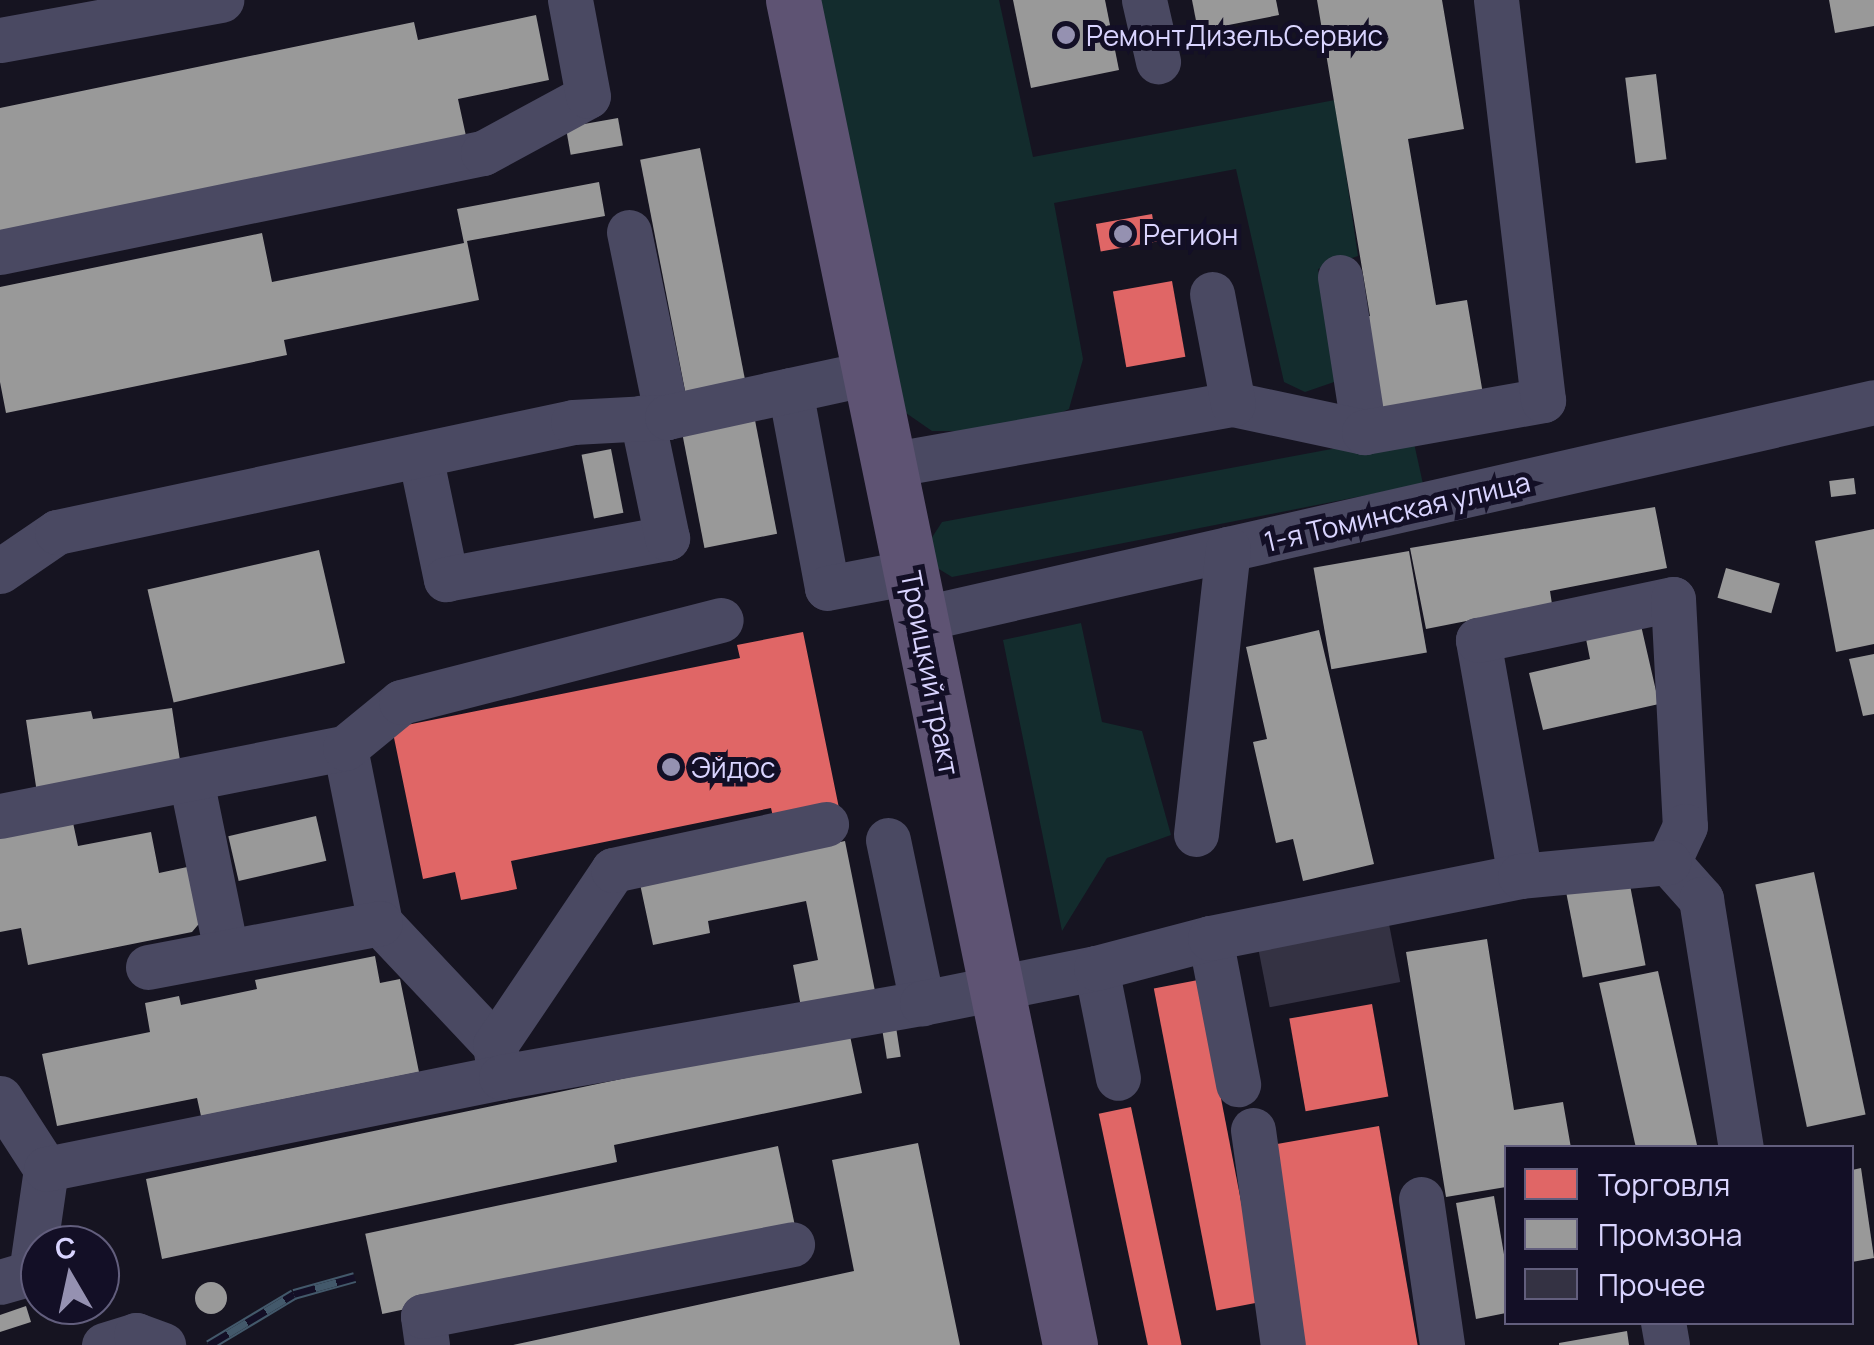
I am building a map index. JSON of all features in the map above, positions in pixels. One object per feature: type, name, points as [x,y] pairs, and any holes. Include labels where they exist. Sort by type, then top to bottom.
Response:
[{"type":"main road","name":"Троицкий тракт","points":[[793,0],[1070,1345]]},
{"type":"street","points":[[0,40],[222,0]]},
{"type":"street","points":[[0,252],[483,153],[588,96],[570,0]]},
{"type":"street","points":[[1144,0],[1158,61]]},
{"type":"street","points":[[889,465],[1233,404],[1364,432],[1543,400],[1496,0]]},
{"type":"street","points":[[420,454],[446,579],[667,538],[629,232]]},
{"type":"street","points":[[1340,278],[1364,432]]},
{"type":"street","points":[[1212,294],[1233,404]]},
{"type":"street","points":[[0,571],[57,532],[573,422],[654,417],[868,372]]},
{"type":"street","name":"1-я Томинская улица","points":[[790,390],[826,588],[916,596],[1228,549],[1874,402]]},
{"type":"street","points":[[1196,834],[1228,549]]},
{"type":"street","points":[[1520,876],[1478,640],[1673,598],[1684,826],[1668,862]]},
{"type":"street","points":[[1,810],[191,780],[346,748],[401,702],[721,620]]},
{"type":"street","points":[[346,748],[380,922],[498,1061]]},
{"type":"street","points":[[191,780],[226,951]]},
{"type":"street","points":[[498,1061],[613,870],[826,824]]},
{"type":"street","points":[[888,840],[922,1003]]},
{"type":"street","points":[[46,1169],[498,1061],[922,1003],[1096,968],[1210,938],[1520,876],[1668,862]]},
{"type":"street","points":[[1668,862],[1701,898],[1741,1145]]},
{"type":"street","points":[[148,967],[380,922]]},
{"type":"street","points":[[1210,938],[1238,1084]]},
{"type":"street","points":[[1096,968],[1118,1078]]},
{"type":"street","points":[[0,1098],[46,1169],[30,1274],[0,1282]]},
{"type":"street","points":[[1253,1130],[1283,1345]]},
{"type":"street","points":[[1421,1200],[1442,1345]]},
{"type":"street","points":[[427,1345],[422,1316],[792,1244]]},
{"type":"street","points":[[104,1345],[136,1334],[163,1345]]},
{"type":"green space","points":[[819,0],[999,0],[1033,157],[1335,100],[1358,256],[1318,269],[1337,381],[1305,392],[1284,382],[1236,169],[1054,203],[1083,359],[1069,409],[1034,425],[990,431],[932,431],[906,413]]},
{"type":"green space","points":[[1412,434],[1423,484],[952,577],[934,566],[931,539],[942,522]]},
{"type":"green space","points":[[1081,623],[1102,722],[1142,731],[1171,835],[1107,858],[1062,931],[1003,640]]},
{"type":"building: Торговля","points":[[1152,214],[1157,242],[1101,251],[1096,224]]},
{"type":"building: Торговля","points":[[1172,281],[1185,357],[1126,367],[1113,291]]},
{"type":"building: Торговля","points":[[803,632],[839,808],[774,821],[771,808],[511,861],[517,889],[461,900],[455,872],[423,879],[392,728],[740,658],[737,645]]},
{"type":"building: Торговля","points":[[1198,980],[1261,1302],[1216,1311],[1154,989]]},
{"type":"building: Торговля","points":[[1372,1004],[1388,1097],[1306,1111],[1289,1019]]},
{"type":"building: Торговля","points":[[1131,1107],[1182,1345],[1148,1345],[1099,1114]]},
{"type":"building: Торговля","points":[[1379,1126],[1418,1345],[1301,1345],[1266,1146]]},
{"type":"building: Промзона","name":"РемонтДизельСервис","points":[[1013,0],[1105,0],[1119,70],[1031,88]]},
{"type":"building: Промзона","points":[[1192,0],[1276,0],[1279,15],[1198,31]]},
{"type":"building: Промзона","points":[[1317,0],[1442,0],[1464,129],[1408,139],[1436,305],[1467,300],[1484,400],[1377,418],[1359,318],[1370,316]]},
{"type":"building: Промзона","points":[[1829,0],[1874,0],[1874,26],[1835,33]]},
{"type":"building: Промзона","points":[[536,15],[549,80],[458,99],[466,136],[0,233],[0,108],[414,22],[418,40]]},
{"type":"building: Промзона","points":[[1656,74],[1666,159],[1636,163],[1625,78]]},
{"type":"building: Промзона","points":[[618,118],[623,146],[571,155],[566,127]]},
{"type":"building: Промзона","points":[[700,148],[745,381],[685,392],[640,160]]},
{"type":"building: Промзона","points":[[599,182],[605,216],[467,241],[479,300],[284,340],[287,355],[6,413],[0,382],[0,287],[262,233],[272,282],[464,243],[457,209]]},
{"type":"building: Промзона","points":[[754,415],[777,534],[704,548],[681,429]]},
{"type":"building: Промзона","points":[[611,449],[623,513],[594,519],[582,455]]},
{"type":"building: Промзона","points":[[1854,478],[1856,494],[1831,497],[1829,481]]},
{"type":"building: Промзона","points":[[1655,507],[1667,568],[1550,591],[1552,604],[1426,629],[1410,548]]},
{"type":"building: Промзона","points":[[1874,529],[1874,644],[1836,652],[1815,541]]},
{"type":"building: Промзона","points":[[319,550],[345,663],[174,703],[148,590]]},
{"type":"building: Промзона","points":[[1409,551],[1427,652],[1331,669],[1313,568]]},
{"type":"building: Промзона","points":[[1726,568],[1780,583],[1771,613],[1717,598]]},
{"type":"building: Промзона","points":[[1640,621],[1659,704],[1543,730],[1529,673],[1590,659],[1585,634]]},
{"type":"building: Промзона","points":[[1319,630],[1374,864],[1303,881],[1293,839],[1276,843],[1253,742],[1267,739],[1246,647]]},
{"type":"building: Промзона","points":[[1874,654],[1874,714],[1863,716],[1849,659]]},
{"type":"building: Промзона","points":[[172,708],[181,767],[37,793],[26,720],[91,711],[93,719]]},
{"type":"building: Промзона","points":[[316,816],[326,861],[239,881],[228,836]]},
{"type":"building: Промзона","points":[[72,818],[78,846],[151,832],[159,873],[192,866],[203,919],[192,932],[28,965],[21,928],[0,932],[0,832]]},
{"type":"building: Промзона","points":[[845,841],[875,991],[801,1007],[793,965],[818,960],[806,901],[708,921],[710,933],[653,945],[640,884]]},
{"type":"building: Промзона","points":[[1814,872],[1866,1115],[1807,1127],[1755,884]]},
{"type":"building: Промзона","points":[[1628,875],[1646,965],[1583,978],[1565,887]]},
{"type":"building: Промзона","points":[[1487,939],[1514,1110],[1563,1102],[1570,1145],[1504,1145],[1504,1187],[1446,1197],[1406,952]]},
{"type":"building: Промзона","points":[[375,956],[380,983],[400,979],[419,1072],[201,1116],[197,1098],[57,1126],[42,1054],[150,1032],[145,1003],[179,996],[181,1005],[257,989],[255,980]]},
{"type":"building: Промзона","points":[[1658,971],[1697,1145],[1635,1145],[1599,983]]},
{"type":"building: Промзона","points":[[896,1027],[901,1057],[887,1059],[882,1029]]},
{"type":"building: Промзона","points":[[849,1031],[862,1093],[614,1145],[617,1162],[162,1259],[146,1179]]},
{"type":"building: Промзона","points":[[918,1143],[960,1345],[513,1345],[854,1271],[832,1160]]},
{"type":"building: Промзона","points":[[778,1146],[795,1226],[382,1314],[365,1234]]},
{"type":"building: Промзона","points":[[1861,1168],[1874,1258],[1854,1262],[1854,1170]]},
{"type":"building: Промзона","points":[[1494,1196],[1504,1254],[1504,1313],[1476,1319],[1456,1203]]},
{"type":"building: Промзона","points":[[211,1282],[222,1287],[227,1298],[222,1309],[211,1314],[200,1309],[195,1298],[200,1287]]},
{"type":"building: Промзона","points":[[20,1308],[22,1325],[0,1332],[0,1315]]},
{"type":"building: Промзона","points":[[1627,1331],[1629,1345],[1559,1345],[1559,1343]]},
{"type":"building: Прочее","points":[[1389,924],[1400,982],[1270,1007],[1258,949]]},
{"type":"railway","points":[[209,1345],[294,1294],[355,1277]]},
{"type":"place","name":"РемонтДизельСервис","points":[[1066,35]]},
{"type":"place","name":"Регион","points":[[1123,234]]},
{"type":"place","name":"Эйдос","points":[[671,767]]}]
